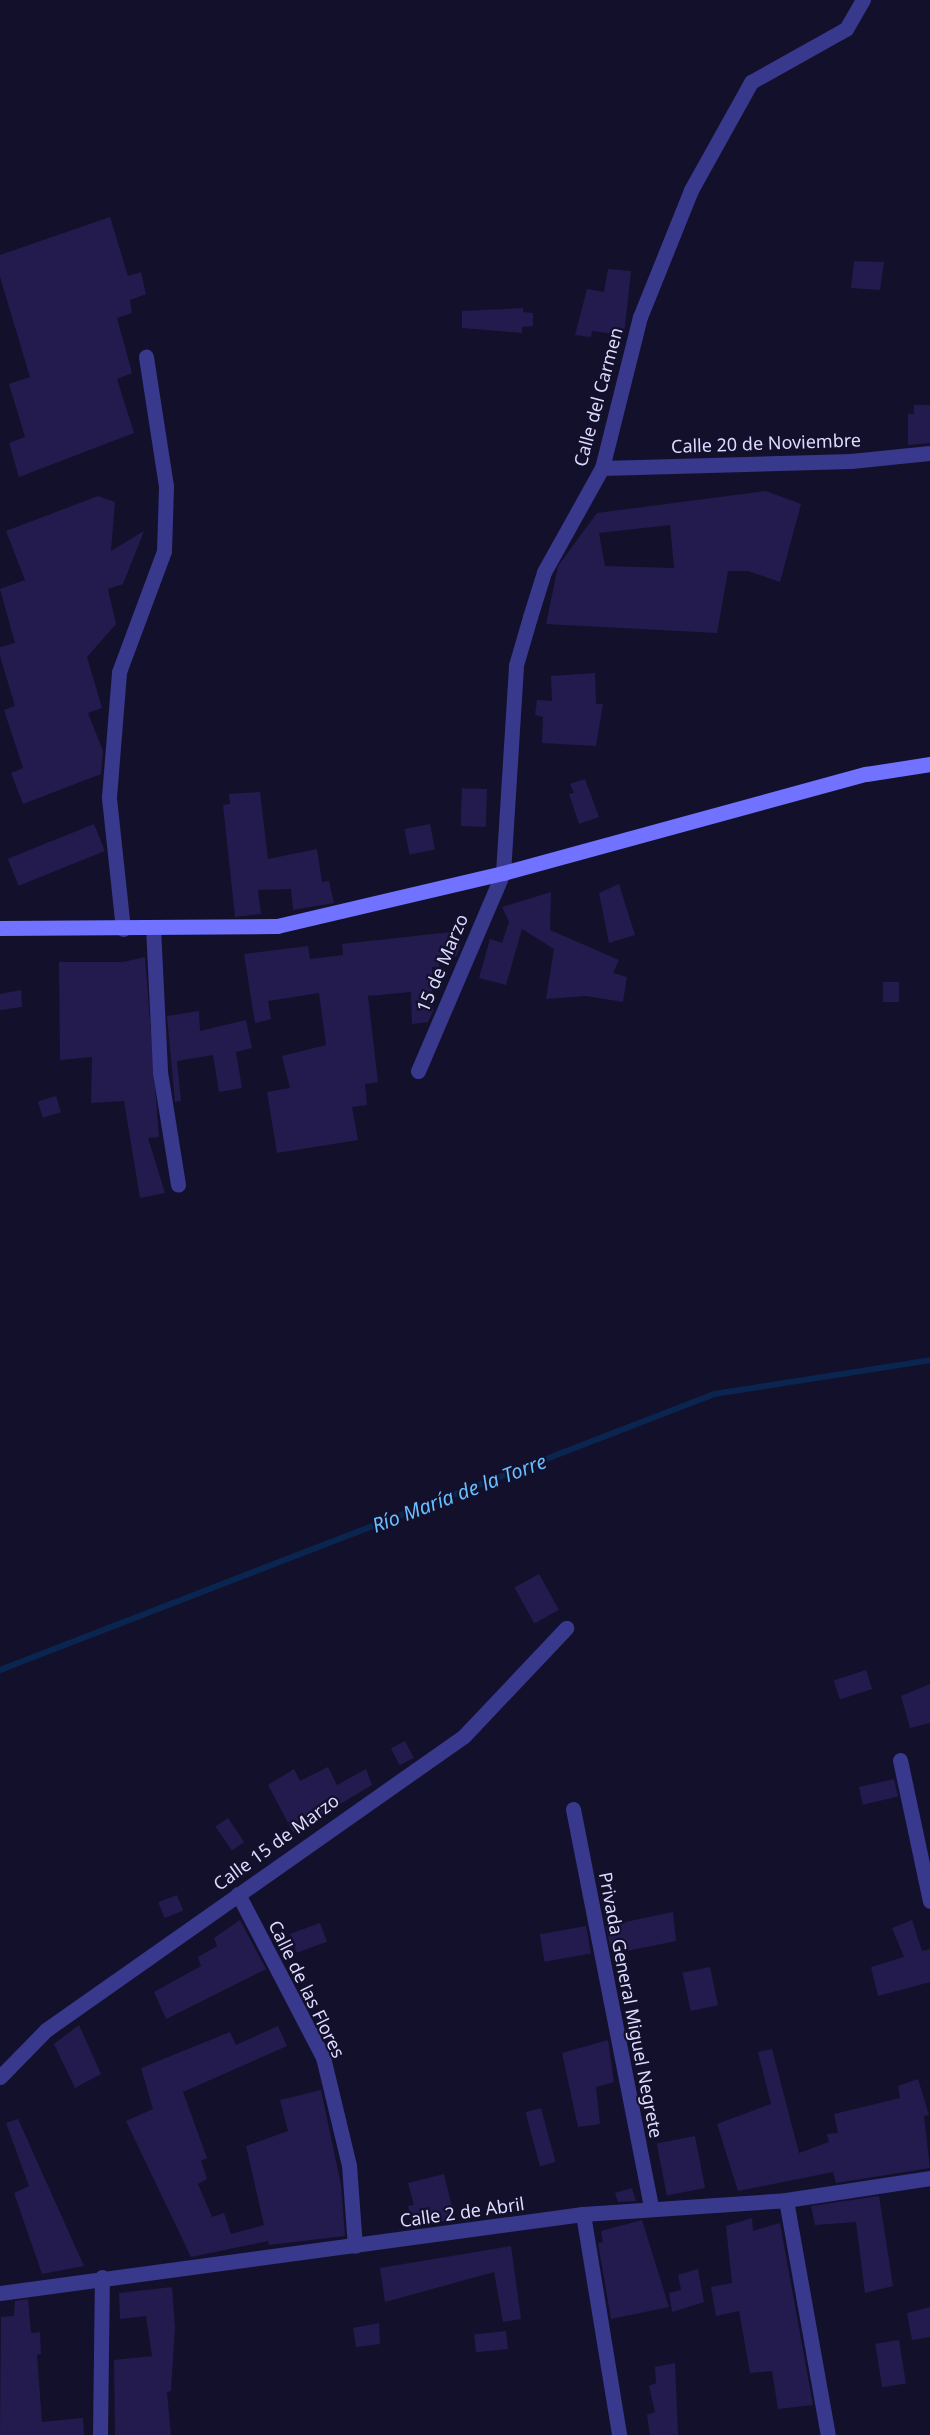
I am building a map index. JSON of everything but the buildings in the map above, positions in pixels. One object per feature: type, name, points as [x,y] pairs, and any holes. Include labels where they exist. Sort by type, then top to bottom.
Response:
[{"type":"main road","points":[[0,928],[123,929],[277,926],[503,873],[866,774],[930,764]]},
{"type":"street","name":"Calle del Carmen","points":[[503,873],[516,665],[544,572],[602,468],[640,317],[697,180],[751,82],[846,29],[862,0]]},
{"type":"street","points":[[123,929],[109,797],[119,672],[164,551],[166,486],[146,357]]},
{"type":"street","name":"Calle 20 de Noviembre","points":[[602,468],[851,461],[930,453]]},
{"type":"street","name":"15 de Marzo","points":[[418,1071],[503,873]]},
{"type":"street","points":[[153,927],[160,1072],[178,1185]]},
{"type":"street","name":"Calle 15 de Marzo","points":[[0,2077],[46,2030],[464,1736],[566,1628]]},
{"type":"street","points":[[900,1760],[930,1901]]},
{"type":"street","name":"Privada General Miguel Negrete","points":[[573,1809],[651,2207]]},
{"type":"street","name":"Calle de las Flores","points":[[238,1894],[323,2057],[349,2165],[355,2246]]},
{"type":"street","name":"Calle 2 de Abril","points":[[0,2293],[102,2277],[355,2246],[583,2214],[651,2207],[786,2200],[930,2178]]},
{"type":"street","points":[[786,2200],[828,2435]]},
{"type":"street","points":[[583,2214],[619,2435]]},
{"type":"street","points":[[100,2435],[102,2277]]},
{"type":"waterway","name":"Río María de la Torre","points":[[0,1670],[714,1394],[930,1360]]}]
